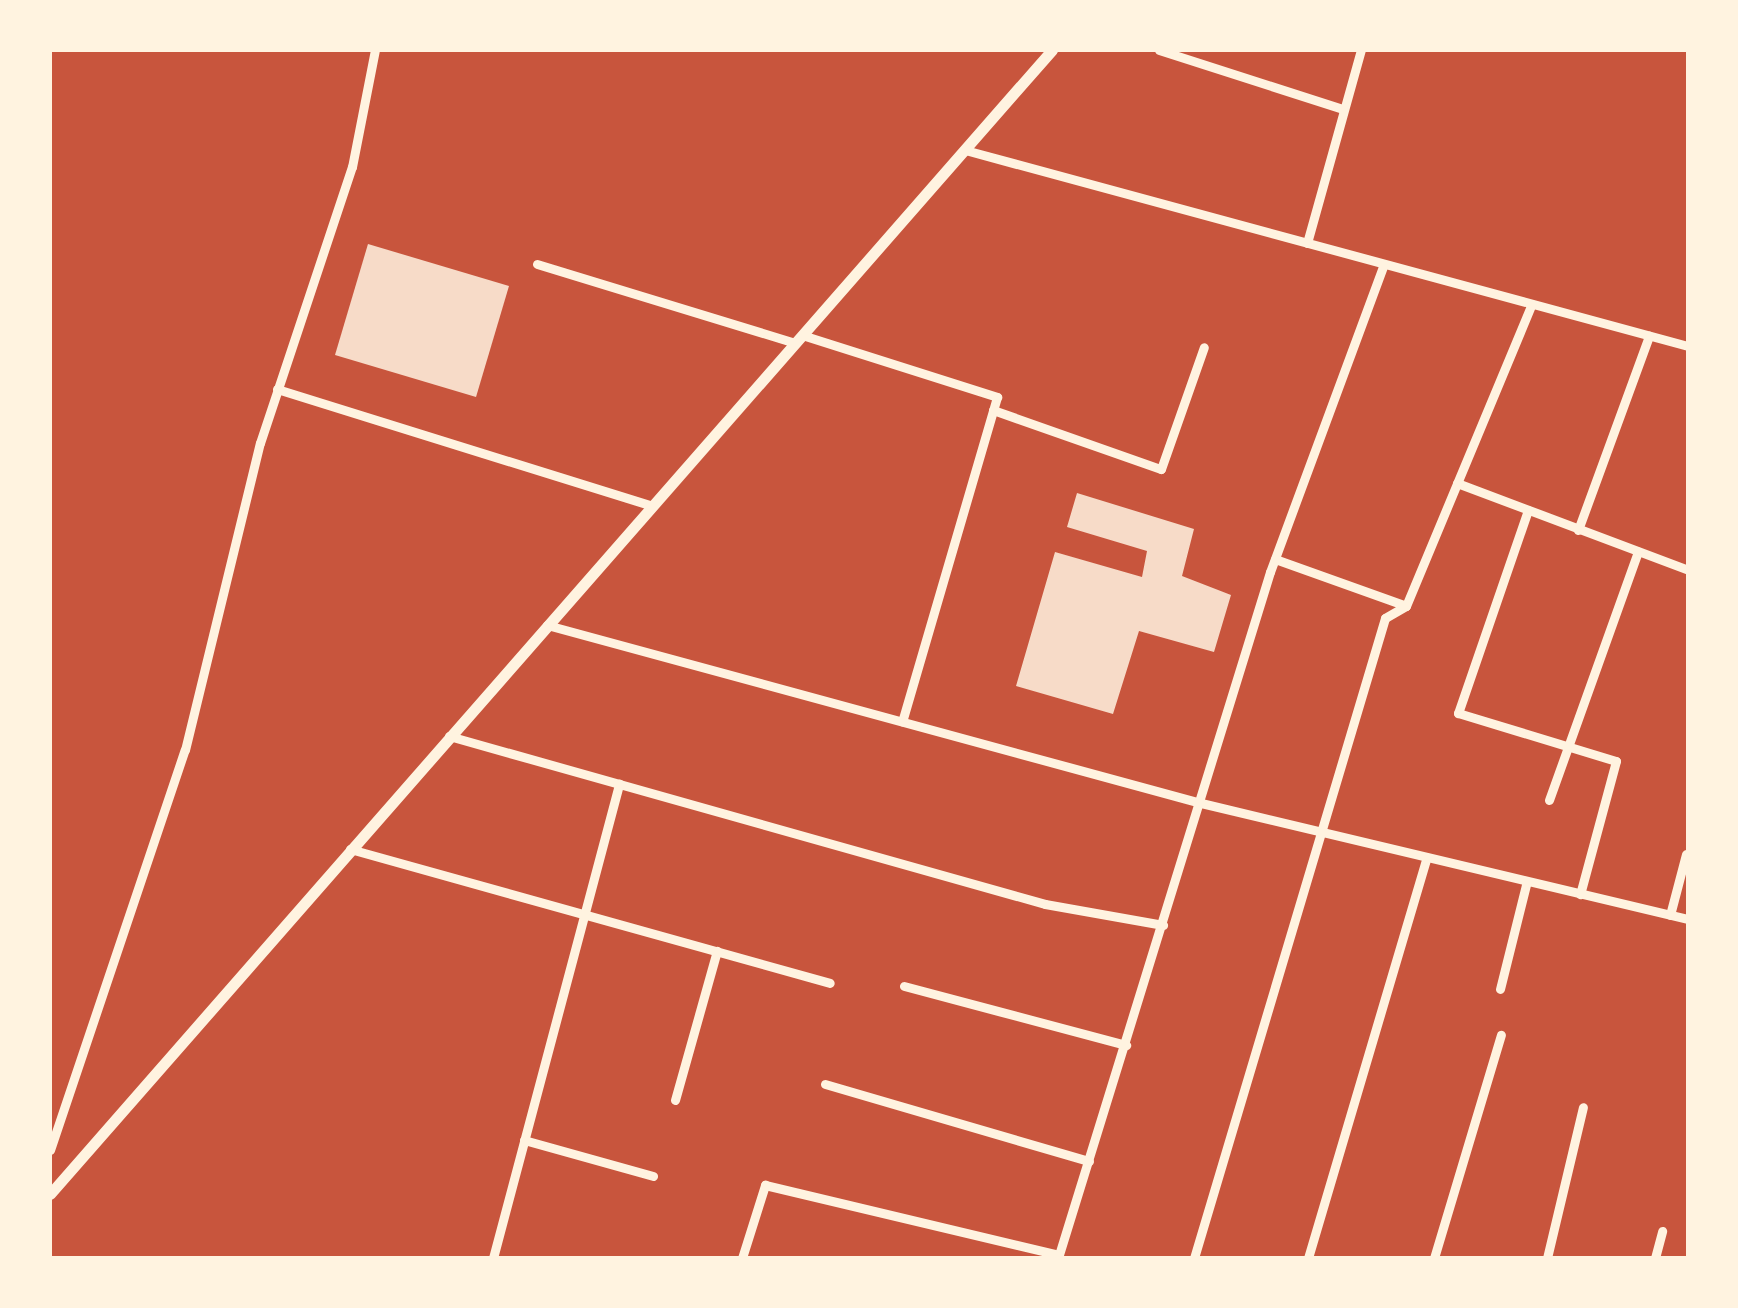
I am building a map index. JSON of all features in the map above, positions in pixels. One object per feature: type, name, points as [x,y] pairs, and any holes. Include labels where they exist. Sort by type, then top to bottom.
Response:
[{"type":"main road","points":[[50,1194],[1052,50]]},
{"type":"street","points":[[50,1150],[185,750],[278,389],[352,167],[376,50]]},
{"type":"street","points":[[1160,50],[1343,109]]},
{"type":"street","points":[[1307,243],[1361,50]]},
{"type":"street","points":[[965,150],[1688,346]]},
{"type":"street","points":[[538,264],[996,397],[902,722]]},
{"type":"street","points":[[742,1258],[765,1185],[1058,1257],[1276,559],[1384,264]]},
{"type":"street","points":[[1194,1258],[1385,618],[1406,606],[1532,304]]},
{"type":"street","points":[[1578,530],[1649,336]]},
{"type":"street","points":[[993,410],[1162,469],[1204,347]]},
{"type":"street","points":[[278,389],[652,506]]},
{"type":"street","points":[[1457,483],[1688,570]]},
{"type":"street","points":[[1528,510],[1458,713],[1616,761],[1580,894]]},
{"type":"street","points":[[1549,800],[1638,552]]},
{"type":"street","points":[[1276,559],[1406,606]]},
{"type":"street","points":[[547,625],[1201,802],[1688,919]]},
{"type":"street","points":[[449,736],[1045,904],[1163,926]]},
{"type":"street","points":[[493,1258],[619,783]]},
{"type":"street","points":[[350,849],[830,983]]},
{"type":"street","points":[[1670,915],[1686,854]]},
{"type":"street","points":[[1308,1258],[1427,857]]},
{"type":"street","points":[[1500,989],[1527,881]]},
{"type":"street","points":[[675,1100],[718,951]]},
{"type":"street","points":[[904,986],[1126,1044]]},
{"type":"street","points":[[1434,1258],[1501,1035]]},
{"type":"street","points":[[825,1084],[1090,1160]]},
{"type":"street","points":[[1547,1258],[1583,1107]]},
{"type":"street","points":[[524,1140],[653,1176]]},
{"type":"street","points":[[1655,1258],[1662,1231]]},
{"type":"building","points":[[368,244],[509,286],[476,397],[335,355]]},
{"type":"building","points":[[1077,493],[1194,529],[1182,576],[1231,595],[1214,652],[1139,631],[1113,714],[1016,686],[1055,552],[1142,577],[1147,551],[1067,527]]}]
